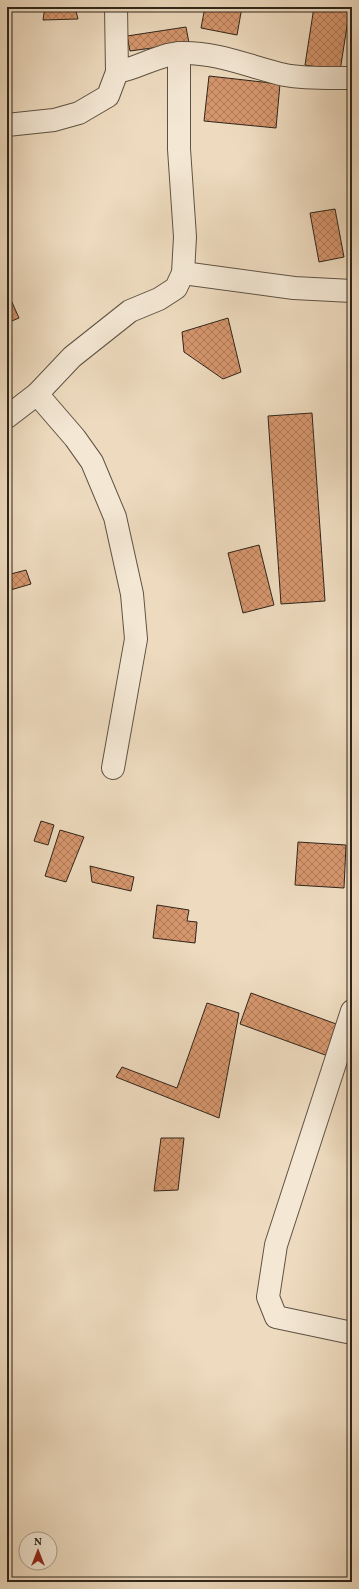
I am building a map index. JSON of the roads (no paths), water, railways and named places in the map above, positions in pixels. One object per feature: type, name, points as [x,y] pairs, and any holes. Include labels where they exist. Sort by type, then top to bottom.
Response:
[{"type":"street","points":[[7,125],[54,120],[79,113],[108,96],[117,72],[116,7]]},
{"type":"street","points":[[117,72],[129,70],[156,59],[179,53],[205,54],[237,61],[285,75],[352,78]]},
{"type":"street","points":[[7,417],[37,394],[72,357],[130,311],[159,299],[176,288],[183,273],[185,237],[179,149],[179,53]]},
{"type":"street","points":[[183,273],[294,288],[352,291]]},
{"type":"street","points":[[37,394],[75,438],[92,462],[115,517],[132,594],[136,639],[114,768]]},
{"type":"street","points":[[352,1012],[276,1245],[268,1297],[276,1317],[352,1332]]}]
